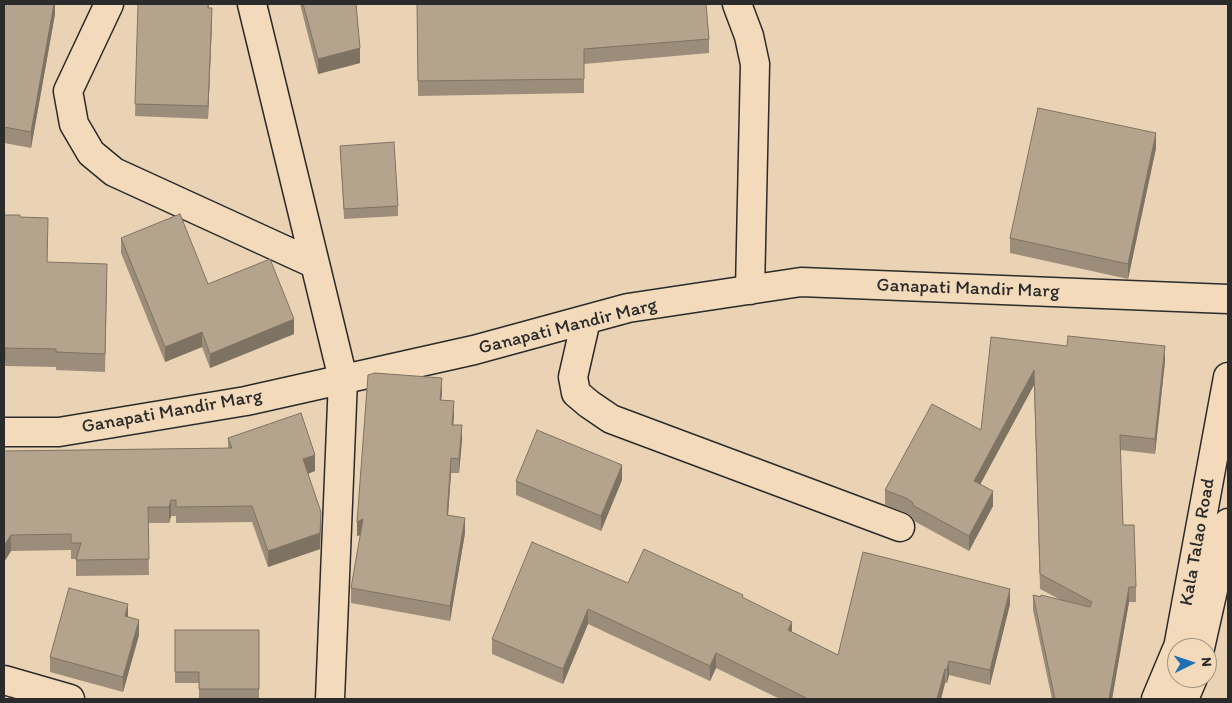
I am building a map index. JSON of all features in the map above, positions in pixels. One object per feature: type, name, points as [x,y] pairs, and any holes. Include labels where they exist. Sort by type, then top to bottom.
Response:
[{"type":"street","points":[[109,4],[68,91],[74,124],[91,153],[114,172],[315,264]]},
{"type":"street","points":[[252,4],[343,379],[330,699]]},
{"type":"street","points":[[737,4],[749,36],[755,64],[750,290]]},
{"type":"street","name":"Ganapati Mandir Marg","points":[[4,432],[59,432],[246,401],[474,350],[628,308],[801,282],[1228,299]]},
{"type":"street","points":[[586,320],[574,377],[576,393],[588,404],[611,419],[900,527]]},
{"type":"street","name":"Kala Talao Road","points":[[1179,638],[1228,378]]},
{"type":"street","name":"Kala Talao Road","points":[[1202,638],[1228,523]]},
{"type":"street","name":"Kala Talao Road","points":[[1156,699],[1167,673]]},
{"type":"street","points":[[4,680],[70,699]]},
{"type":"building","points":[[4,4],[54,4],[31,132],[4,127]]},
{"type":"building","points":[[138,4],[208,4],[208,8],[212,8],[208,106],[135,104]]},
{"type":"building","points":[[303,4],[356,4],[360,48],[318,59]]},
{"type":"building","points":[[417,4],[706,4],[709,39],[584,49],[584,79],[418,81]]},
{"type":"building","points":[[1038,108],[1156,133],[1128,264],[1010,238]]},
{"type":"building","points":[[394,142],[398,206],[344,209],[340,146]]},
{"type":"building","points":[[180,214],[208,284],[270,259],[294,319],[210,354],[202,332],[165,347],[121,238]]},
{"type":"building","points":[[4,215],[48,218],[47,262],[107,264],[105,354],[56,352],[56,349],[5,348],[4,360]]},
{"type":"building","points":[[1068,336],[1165,346],[1155,439],[1120,435],[1123,525],[1134,525],[1136,587],[1129,587],[1109,699],[1055,699],[1033,595],[1041,597],[1041,595],[1090,607],[1092,602],[1040,574],[1034,370],[974,481],[993,491],[969,536],[914,506],[906,498],[885,490],[932,404],[981,430],[991,337],[1067,346]]},
{"type":"building","points":[[375,373],[442,378],[440,400],[454,401],[452,425],[462,425],[459,459],[451,458],[447,515],[465,518],[450,606],[351,588],[363,519],[357,522],[368,375]]},
{"type":"building","points":[[301,413],[315,455],[303,459],[321,512],[320,533],[268,551],[252,506],[176,507],[176,500],[171,500],[169,507],[148,507],[149,559],[76,560],[81,543],[71,543],[71,534],[11,535],[4,546],[4,451],[232,448],[228,438]]},
{"type":"building","points":[[537,430],[622,465],[601,516],[516,481]]},
{"type":"building","points":[[532,542],[628,583],[644,549],[743,595],[742,597],[792,622],[788,630],[838,655],[863,552],[1010,589],[990,670],[949,661],[937,699],[808,699],[716,653],[710,666],[588,609],[563,669],[492,639]]},
{"type":"building","points":[[69,588],[128,604],[125,616],[139,620],[123,677],[50,657]]},
{"type":"building","points":[[175,630],[259,630],[259,689],[199,689],[199,672],[175,672]]}]
